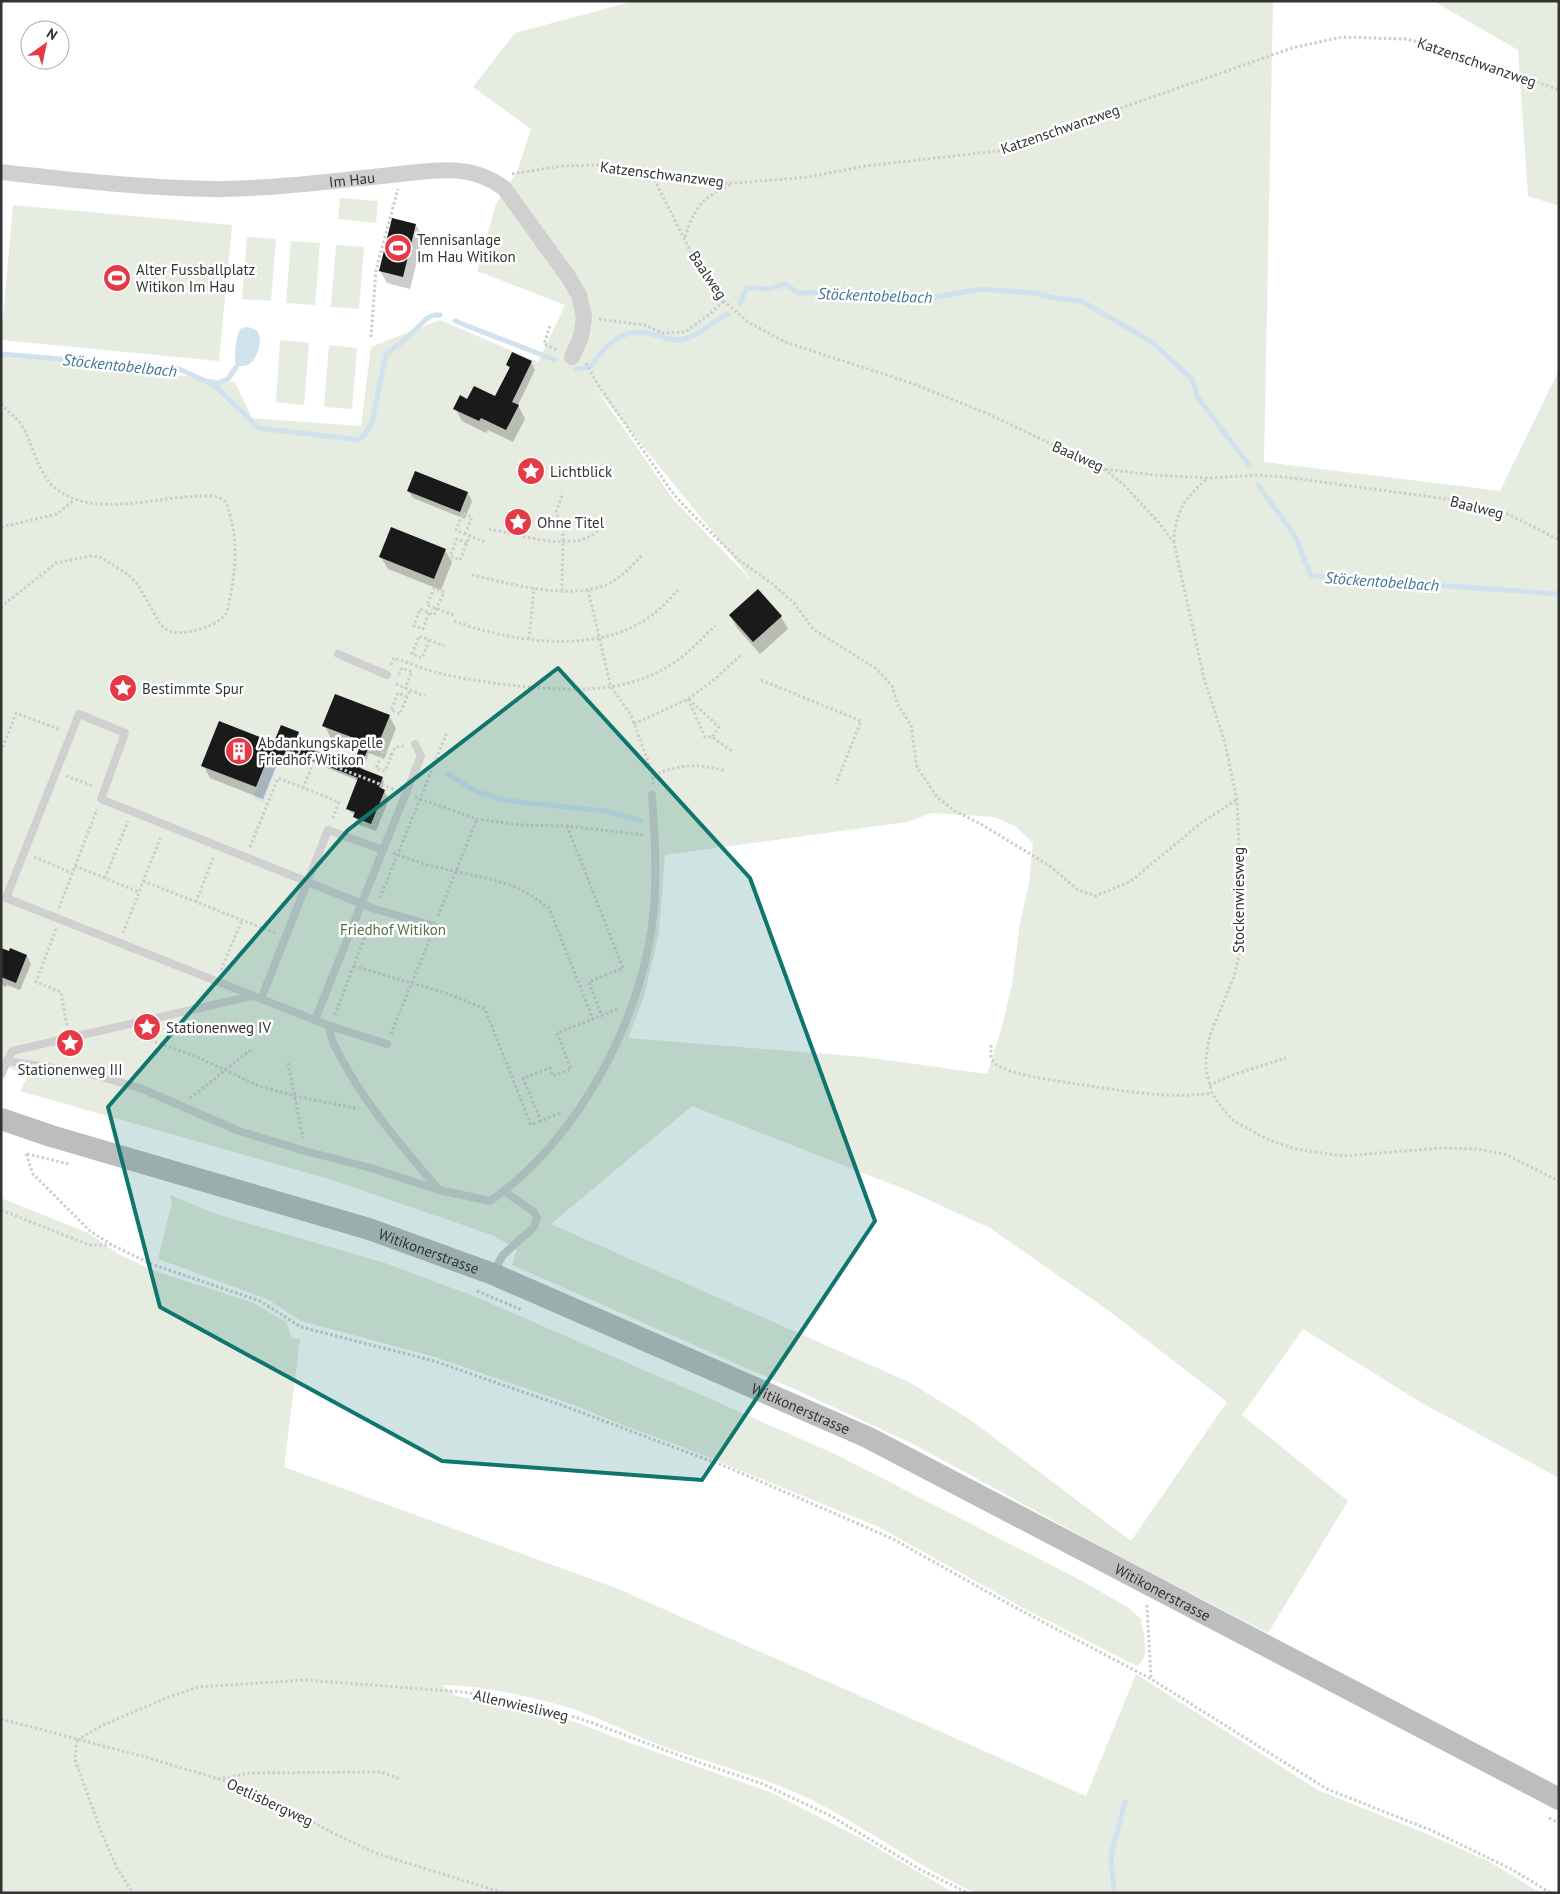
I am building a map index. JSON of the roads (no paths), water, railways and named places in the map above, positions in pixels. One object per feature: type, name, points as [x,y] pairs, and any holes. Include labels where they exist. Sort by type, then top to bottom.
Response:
[{"type":"main road","name":"Witikonerstrasse","points":[[1,1119],[60,1139],[369,1229],[493,1274],[867,1437],[1147,1597],[1559,1799]]},
{"type":"street","name":"Im Hau","points":[[1,172],[116,185],[214,189],[297,185],[453,169],[480,174],[492,179],[504,188],[570,278],[579,295],[584,317],[581,337],[572,357]]},
{"type":"lane","points":[[338,654],[386,674]]},
{"type":"lane","points":[[387,1044],[330,1026],[6,898],[79,714],[125,733],[102,795],[132,811],[362,904],[434,926]]},
{"type":"lane","points":[[315,1020],[421,756],[415,744]]},
{"type":"lane","points":[[7,1061],[87,1072],[140,1088],[239,1131],[371,1168],[439,1190],[490,1201],[504,1191],[544,1152],[568,1125],[582,1105],[617,1043],[633,1004],[641,979],[654,910],[656,859],[652,795]]},
{"type":"lane","points":[[261,999],[328,830],[384,850]]},
{"type":"lane","points":[[1,1075],[12,1051],[253,996]]},
{"type":"lane","points":[[330,1026],[329,1035],[351,1076],[375,1113],[439,1190]]},
{"type":"lane","points":[[493,1274],[503,1255],[534,1227],[537,1218],[534,1212],[504,1191]]},
{"type":"water","points":[[247,327],[258,332],[260,340],[258,350],[251,363],[236,367],[235,352],[237,338],[240,329]]},
{"type":"water","points":[[269,758],[279,762],[263,802],[253,798]]},
{"type":"waterway","name":"Stöckentobelbach","points":[[740,304],[746,288],[769,289],[785,284],[798,293],[883,292],[933,298],[980,289],[1035,293],[1081,301],[1152,342],[1192,379],[1198,398],[1249,465]]},
{"type":"waterway","name":"Stöckentobelbach","points":[[591,366],[602,352],[621,336],[638,332],[670,339],[684,339],[696,335],[728,314]]},
{"type":"waterway","name":"Stöckentobelbach","points":[[1,354],[179,369],[214,385],[259,428],[358,440],[366,433],[372,422],[386,354],[407,338],[426,319],[434,315],[440,315]]},
{"type":"waterway","name":"Stöckentobelbach","points":[[455,321],[555,360]]},
{"type":"waterway","points":[[214,385],[228,379],[236,367]]},
{"type":"waterway","name":"Stöckentobelbach","points":[[576,369],[587,368]]},
{"type":"waterway","name":"Stöckentobelbach","points":[[1258,485],[1295,536],[1311,576],[1559,594]]},
{"type":"waterway","points":[[447,773],[477,792],[509,801],[606,811],[641,821]]},
{"type":"waterway","points":[[1114,1893],[1111,1856],[1125,1802]]},
{"type":"place","name":"Tennisanlage Im Hau Witikon","points":[[398,248]]},
{"type":"place","name":"Alter Fussballplatz Witikon Im Hau","points":[[117,278]]},
{"type":"place","name":"Lichtblick","points":[[531,471]]},
{"type":"place","name":"Ohne Titel","points":[[518,522]]},
{"type":"place","name":"Bestimmte Spur","points":[[123,688]]},
{"type":"place","name":"Abdankungskapelle Friedhof Witikon","points":[[239,751]]},
{"type":"place","name":"Stationenweg IV","points":[[147,1027]]},
{"type":"place","name":"Stationenweg III","points":[[70,1043]]},
{"type":"park label","name":"Friedhof Witikon","points":[[393,929]]}]
